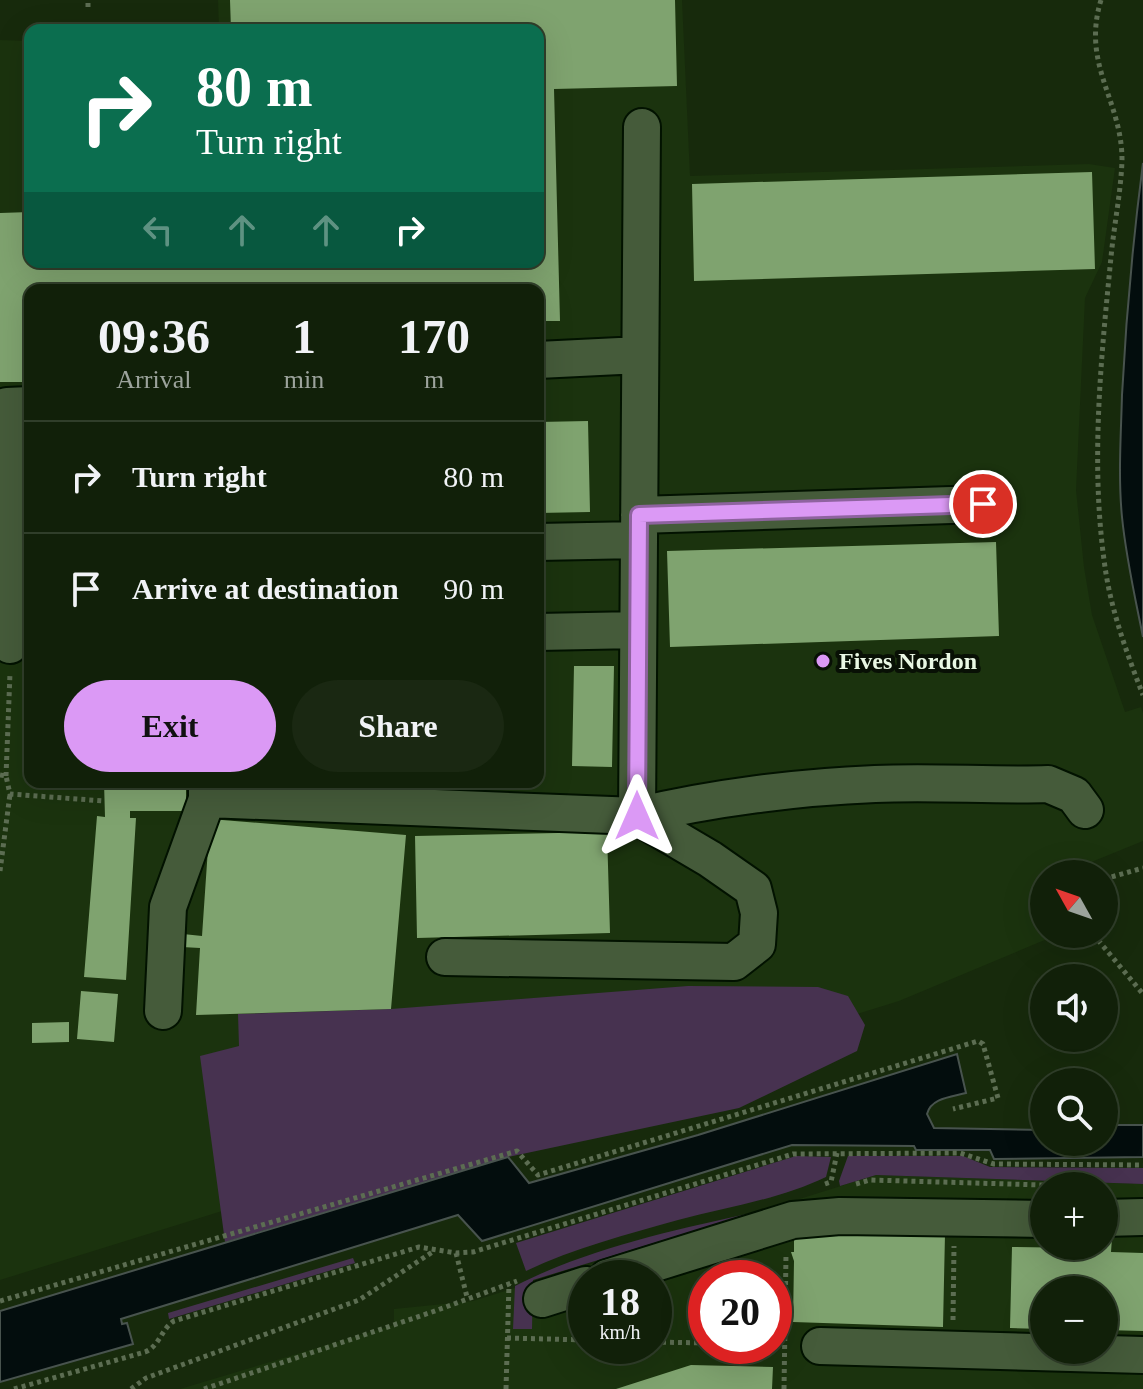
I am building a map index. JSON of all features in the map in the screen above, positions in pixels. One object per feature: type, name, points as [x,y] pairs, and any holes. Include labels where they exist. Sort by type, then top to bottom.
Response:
[{"type":"lane","points":[[637,816],[642,127]]},
{"type":"lane","points":[[544,360],[640,355]]},
{"type":"lane","points":[[12,405],[19,545],[13,645]]},
{"type":"lane","points":[[544,541],[639,527],[983,504]]},
{"type":"lane","points":[[544,632],[638,630]]},
{"type":"lane","points":[[163,1011],[168,907],[207,790],[302,792],[637,816],[674,807],[811,789],[876,784],[1048,784],[1074,795],[1085,810]]},
{"type":"lane","points":[[445,957],[734,962],[757,944],[759,913],[753,889],[710,859],[637,816]]},
{"type":"lane","points":[[664,1260],[787,1221],[840,1216],[1030,1219]]},
{"type":"lane","points":[[1118,1218],[1143,1217]]},
{"type":"lane","points":[[542,1299],[568,1291]]},
{"type":"lane","points":[[820,1346],[1143,1355]]},
{"type":"path","points":[[1101,0],[1095,56],[1113,110],[1122,161],[1096,451],[1105,568],[1126,648],[1143,695]]},
{"type":"path","points":[[0,775],[6,776],[10,794],[0,871]]},
{"type":"path","points":[[10,794],[104,801]]},
{"type":"path","points":[[1118,875],[1143,868]]},
{"type":"path","points":[[1105,948],[1143,994]]},
{"type":"path","points":[[0,1301],[517,1151],[538,1175],[978,1041],[983,1044],[998,1098],[953,1109]]},
{"type":"path","points":[[831,1182],[837,1153]]},
{"type":"path","points":[[14,1389],[153,1349],[174,1321],[419,1247],[456,1253],[473,1252],[793,1154],[960,1153],[994,1164],[1143,1165]]},
{"type":"path","points":[[952,1351],[955,1217]]},
{"type":"path","points":[[784,1389],[787,1221]]},
{"type":"path","points":[[131,1389],[146,1378],[359,1300],[435,1250]]},
{"type":"path","points":[[204,1389],[432,1312],[467,1297],[456,1253]]},
{"type":"path","points":[[506,1389],[509,1284]]},
{"type":"path","points":[[507,1338],[568,1340]]},
{"type":"shaded area","name":"Fives Nordon","points":[[218,0],[682,0],[690,176],[1089,164],[1115,168],[1102,262],[1085,298],[1076,490],[1092,615],[1125,712],[1141,707],[1143,713],[1143,841],[1096,860],[1030,860],[1030,946],[899,1001],[0,1280],[0,40],[24,41],[24,268],[544,268],[544,24],[219,24]]},
{"type":"shaded area","points":[[1143,163],[1143,637],[1124,532],[1120,471],[1126,337]]},
{"type":"shaded area","points":[[688,986],[818,987],[848,996],[865,1025],[857,1051],[739,1108],[508,1157],[225,1242],[200,1056],[239,1046],[238,1014],[391,1009]]},
{"type":"shaded area","points":[[957,1054],[966,1093],[942,1099],[929,1109],[927,1114],[934,1128],[1030,1130],[1030,1156],[1118,1156],[1118,1125],[1143,1125],[1143,1157],[994,1159],[990,1150],[792,1145],[482,1241],[458,1215],[121,1319],[122,1324],[127,1323],[133,1344],[0,1382],[0,1311],[508,1157],[529,1183],[698,1135]]},
{"type":"shaded area","points":[[796,1156],[831,1157],[826,1177],[772,1197],[601,1242],[526,1271],[516,1243]]},
{"type":"shaded area","points":[[848,1156],[963,1156],[990,1167],[1143,1168],[1143,1184],[1118,1183],[1118,1172],[1030,1172],[1030,1180],[876,1175],[840,1186]]},
{"type":"shaded area","points":[[876,1175],[1030,1180],[1030,1260],[1118,1260],[1118,1183],[1143,1184],[1143,1389],[180,1389],[394,1325],[394,1309],[473,1301],[568,1271],[568,1364],[672,1364],[672,1260],[604,1260]]},
{"type":"shaded area","points":[[755,1212],[598,1260],[575,1260],[663,1233]]},
{"type":"shaded area","points":[[353,1258],[355,1263],[169,1319],[168,1313]]},
{"type":"shaded area","points":[[568,1263],[568,1269],[533,1280],[532,1329],[513,1329],[515,1286]]},
{"type":"building","points":[[230,0],[675,0],[677,86],[554,89],[560,321],[544,321],[544,284],[24,284],[24,382],[0,382],[0,213],[24,212],[24,268],[544,268],[544,24],[231,24]]},
{"type":"building","points":[[1092,172],[1095,269],[694,281],[692,184]]},
{"type":"building","points":[[588,421],[590,512],[544,513],[544,422]]},
{"type":"building","points":[[996,542],[999,636],[670,647],[667,551]]},
{"type":"building","points":[[574,666],[614,666],[612,767],[572,766]]},
{"type":"building","points":[[104,788],[186,788],[186,811],[130,811],[130,818],[136,818],[126,980],[84,977],[97,816],[105,817]]},
{"type":"building","points":[[210,819],[406,835],[391,1009],[196,1015],[200,948],[182,947],[183,934],[202,936]]},
{"type":"building","points":[[607,832],[610,933],[417,938],[415,836]]},
{"type":"building","points":[[81,991],[118,994],[114,1042],[77,1039]]},
{"type":"building","points":[[69,1022],[69,1042],[32,1043],[32,1023]]},
{"type":"building","points":[[794,1231],[945,1234],[943,1327],[793,1322],[794,1261],[791,1252],[794,1252]]},
{"type":"building","points":[[1012,1247],[1030,1247],[1030,1260],[1118,1260],[1118,1252],[1143,1253],[1143,1331],[1118,1330],[1118,1276],[1030,1276],[1030,1329],[1010,1328]]},
{"type":"building","points":[[691,1365],[773,1367],[772,1389],[616,1389]]},
{"type":"place","name":"Fives Nordon","points":[[823,661]]},
{"type":"route","points":[[637,816],[639,515],[983,504]]}]
